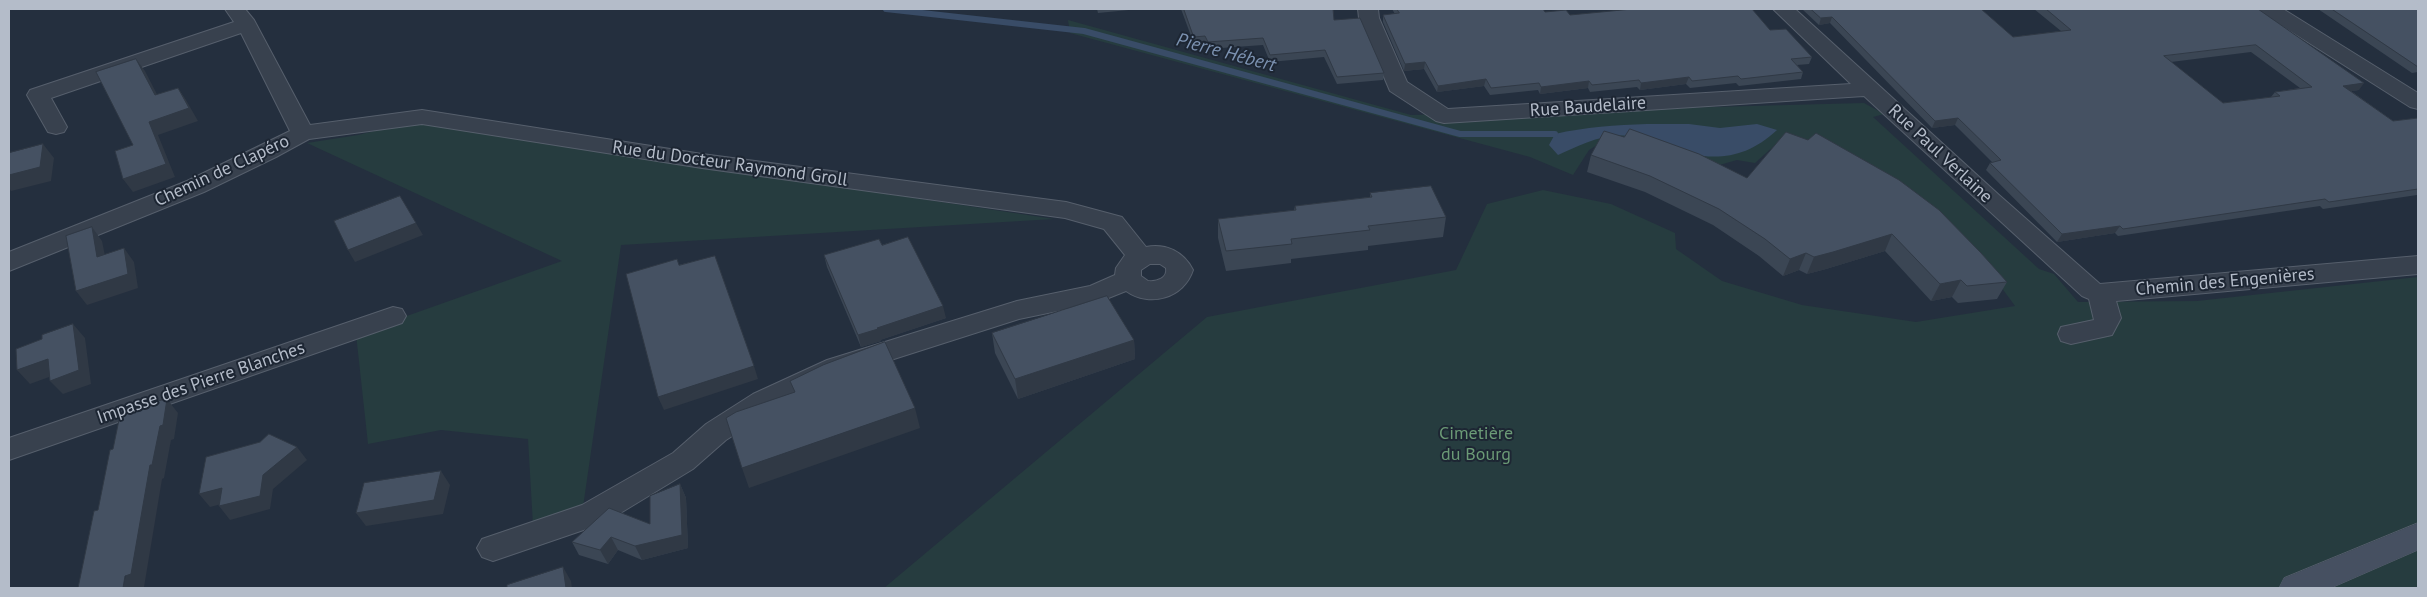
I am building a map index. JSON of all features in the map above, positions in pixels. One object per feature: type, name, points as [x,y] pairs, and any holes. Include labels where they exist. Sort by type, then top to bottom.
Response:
[{"type":"main road","points":[[2296,588],[2418,536]]},
{"type":"street","name":"Rue Baudelaire","points":[[1368,9],[1369,18],[1398,86],[1444,116],[1870,89]]},
{"type":"street","name":"Rue Paul Verlaine","points":[[1783,9],[2081,283],[2091,290],[2102,293]]},
{"type":"street","points":[[2268,9],[2418,102]]},
{"type":"street","points":[[56,127],[38,95],[241,16]]},
{"type":"street","name":"Chemin de Clapéro","points":[[9,262],[205,182],[270,152],[303,132],[289,111],[264,52],[241,16]]},
{"type":"street","name":"Rue du Docteur Raymond Groll","points":[[303,132],[422,117],[702,161],[1066,210],[1113,223],[1134,268],[1096,294],[1017,310],[837,367],[763,402],[716,432],[683,461],[593,514],[493,548]]},
{"type":"street","name":"Chemin des Engenières","points":[[2102,293],[2418,265]]},
{"type":"street","points":[[2071,334],[2103,328],[2108,318],[2102,293]]},
{"type":"street","name":"Impasse des Pierre Blanches","points":[[9,449],[393,316]]},
{"type":"green space","name":"Cimetière du Bourg","points":[[1068,20],[1411,115],[1864,103],[1884,114],[1873,117],[2039,269],[2054,274],[2078,302],[2197,301],[2418,277],[2418,588],[884,588],[1207,317],[1456,270],[1487,204],[1543,190],[1611,204],[1675,233],[1676,249],[1722,281],[1802,305],[1916,322],[2015,306],[1977,254],[1800,139],[1775,145],[1755,163],[1737,160],[1709,168],[1602,142],[1589,150],[1573,175],[1530,157],[1070,33]]},
{"type":"green space","points":[[411,122],[1054,219],[621,245],[583,507],[533,525],[528,439],[441,430],[368,444],[356,334],[562,261],[307,143],[358,135]]},
{"type":"water","points":[[1689,124],[1720,128],[1757,124],[1777,130],[1749,149],[1721,156],[1707,156],[1676,151],[1627,136],[1600,138],[1558,155],[1549,145],[1555,134],[1601,127]]},
{"type":"building","points":[[1184,9],[1333,9],[1334,20],[1360,18],[1384,73],[1337,77],[1325,50],[1270,55],[1263,38],[1208,42],[1205,36],[1194,37]]},
{"type":"building","points":[[1397,9],[1543,9],[1545,12],[1566,10],[1570,15],[1632,9],[1752,9],[1770,30],[1786,29],[1812,57],[1791,59],[1803,72],[1741,79],[1738,76],[1692,81],[1689,77],[1641,83],[1639,80],[1592,85],[1589,81],[1541,87],[1539,83],[1491,88],[1486,79],[1438,86],[1425,62],[1405,64],[1383,15],[1399,13]]},
{"type":"building","points":[[1811,9],[1981,9],[2013,37],[2071,30],[2046,9],[2258,9],[2364,83],[2343,86],[2393,121],[2418,118],[2418,189],[2329,202],[2325,199],[2123,229],[2120,226],[2062,234],[1990,163],[2001,160],[1958,118],[1935,121],[1832,17],[1821,18]],"holes":[[[2256,45],[2312,87],[2275,92],[2280,96],[2223,103],[2164,56]]]},
{"type":"building","points":[[2332,9],[2418,9],[2418,66],[2417,66]]},
{"type":"building","points":[[136,59],[155,95],[178,88],[189,108],[149,122],[166,164],[123,179],[115,151],[133,145],[96,72]]},
{"type":"building","points":[[1630,129],[1699,154],[1747,178],[1786,132],[1808,140],[1816,133],[1899,180],[1939,210],[2007,282],[1967,286],[1961,280],[1940,284],[1892,234],[1814,257],[1806,253],[1790,259],[1765,239],[1719,209],[1650,176],[1591,155],[1604,131],[1624,137]]},
{"type":"building","points":[[43,144],[40,167],[9,175],[9,153]]},
{"type":"building","points":[[1431,186],[1446,217],[1368,226],[1370,230],[1291,239],[1292,244],[1226,251],[1218,219],[1296,210],[1295,206],[1372,197],[1370,193]]},
{"type":"building","points":[[400,196],[416,223],[348,250],[334,221]]},
{"type":"building","points":[[92,227],[97,257],[124,248],[128,274],[76,291],[66,236]]},
{"type":"building","points":[[908,237],[943,306],[858,335],[824,255],[879,239],[882,245]]},
{"type":"building","points":[[715,256],[754,366],[658,397],[626,274],[677,259],[679,265]]},
{"type":"building","points":[[1107,296],[1134,340],[1015,379],[992,333]]},
{"type":"building","points":[[73,324],[79,370],[50,381],[48,359],[17,370],[16,349],[42,339],[42,335]]},
{"type":"building","points":[[885,342],[915,408],[742,468],[726,418],[736,412],[795,392],[790,381],[823,365]]},
{"type":"building","points":[[167,399],[163,425],[160,426],[152,465],[150,465],[131,574],[125,576],[123,588],[78,588],[94,511],[98,510],[110,450],[113,449],[121,410]]},
{"type":"building","points":[[269,434],[297,447],[263,475],[260,496],[219,506],[222,488],[199,494],[206,457],[260,442]]},
{"type":"building","points":[[441,471],[434,500],[356,513],[364,483]]},
{"type":"building","points":[[680,484],[682,535],[635,546],[611,537],[600,550],[572,542],[609,508],[650,524],[650,496]]},
{"type":"building","points":[[563,567],[566,588],[507,588],[507,585]]},
{"type":"waterway","name":"Pierre Hébert","points":[[886,9],[1084,31],[1460,134],[1555,134]]}]
